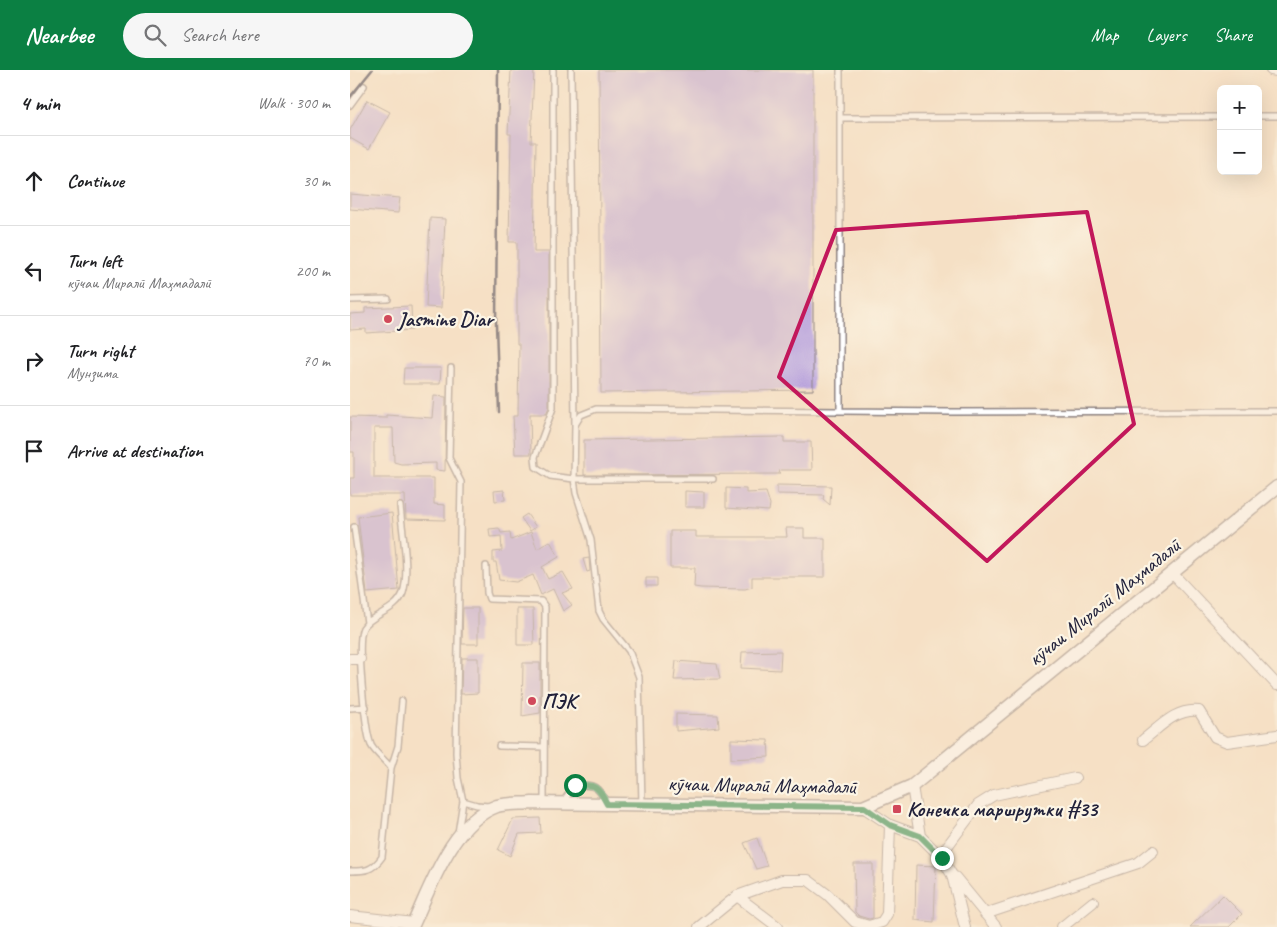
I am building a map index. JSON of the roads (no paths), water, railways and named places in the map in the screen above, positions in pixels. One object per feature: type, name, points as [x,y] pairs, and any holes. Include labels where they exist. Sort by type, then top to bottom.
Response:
[{"type":"street","points":[[1271,70],[1277,71]]},
{"type":"street","name":"кӯчаи Миралӣ Маҳмадалӣ","points":[[413,925],[457,838],[472,819],[498,806],[562,803],[864,807],[912,786],[1277,487]]},
{"type":"street","points":[[1172,573],[1277,685]]},
{"type":"street","points":[[1143,740],[1173,716],[1188,709],[1199,711],[1215,737],[1227,742],[1277,734]]},
{"type":"street","points":[[940,856],[978,805],[994,795],[1075,778]]},
{"type":"street","points":[[912,786],[920,836]]},
{"type":"street","points":[[864,807],[890,825],[920,836],[940,856],[952,875],[996,927]]},
{"type":"street","points":[[887,927],[890,825]]},
{"type":"street","points":[[985,914],[1138,863],[1153,851]]},
{"type":"street","points":[[952,875],[964,927]]},
{"type":"street","points":[[699,927],[737,896],[782,880],[808,880],[828,895],[855,922],[869,926],[882,922],[887,914]]},
{"type":"street","points":[[737,896],[778,927]]},
{"type":"street","points":[[1062,927],[1094,902]]},
{"type":"street","points":[[350,916],[413,925]]},
{"type":"lane","points":[[553,70],[553,408],[535,461],[536,467],[550,476],[574,479],[713,479]]},
{"type":"lane","points":[[571,70],[574,479],[576,493],[591,540],[599,611],[628,651],[639,677],[642,804]]},
{"type":"lane","points":[[840,70],[840,410]]},
{"type":"lane","points":[[350,105],[364,86]]},
{"type":"lane","points":[[1262,116],[1277,116]]},
{"type":"lane","points":[[840,118],[1217,117]]},
{"type":"lane","points":[[350,300],[388,299]]},
{"type":"lane","points":[[451,368],[449,458],[461,482],[456,753],[458,778],[463,801],[457,838]]},
{"type":"lane","points":[[575,425],[581,415],[596,409],[952,412],[1277,410]]},
{"type":"lane","points":[[391,768],[372,746],[366,707],[355,659],[362,630],[367,623],[387,612],[402,596],[406,580],[400,506]]},
{"type":"lane","points":[[354,527],[367,623]]},
{"type":"lane","points":[[486,566],[489,599],[541,601],[545,607],[544,803]]},
{"type":"lane","points":[[350,871],[367,871],[375,866],[382,857],[391,768],[398,746],[402,701]]},
{"type":"lane","points":[[350,708],[366,707]]},
{"type":"lane","points":[[499,746],[544,748]]},
{"type":"lane","points":[[562,803],[575,785],[592,785],[598,788],[607,804]]},
{"type":"lane","points":[[463,801],[477,805],[498,806]]},
{"type":"railway","points":[[350,97],[372,70]]},
{"type":"railway","points":[[498,70],[496,325],[499,412]]},
{"type":"place","name":"Jasmine Diar","points":[[388,319]]},
{"type":"place","name":"ПЭК","points":[[532,701]]},
{"type":"place","name":"Конечка маршрутки #33","points":[[897,809]]}]
